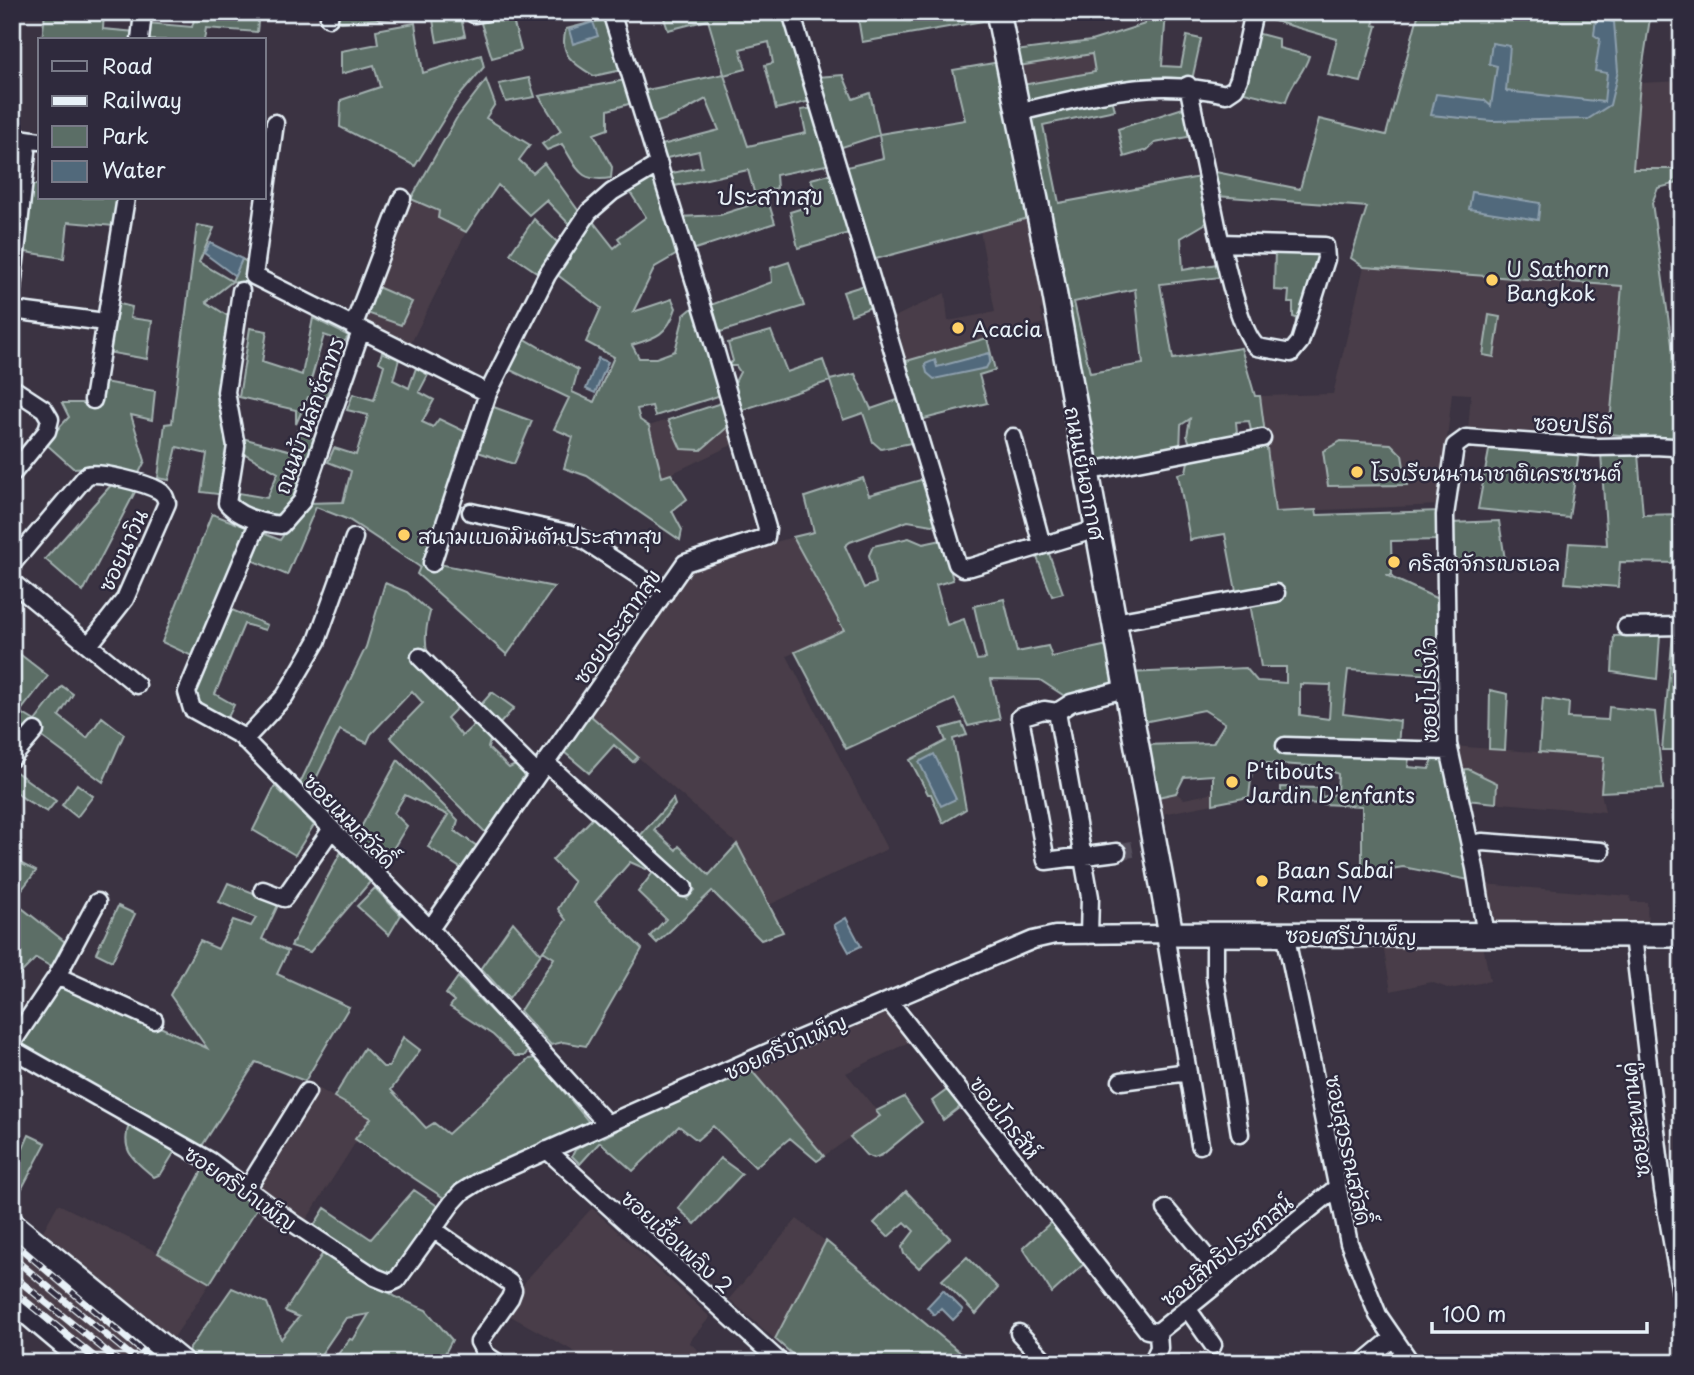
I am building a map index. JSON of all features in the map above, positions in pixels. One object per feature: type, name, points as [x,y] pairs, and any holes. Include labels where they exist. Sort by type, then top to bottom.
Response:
[{"type":"street","points":[[140,38],[143,12]]},
{"type":"street","name":"ซอยประสาทสุข","points":[[430,929],[541,768],[691,559],[760,541],[766,537],[767,528],[611,12]]},
{"type":"street","points":[[791,12],[957,564],[963,568],[971,567],[1097,529]]},
{"type":"street","name":"ถนนเย็นอากาศ","points":[[998,12],[1097,529],[1149,846],[1168,934]]},
{"type":"street","points":[[1018,113],[1106,93],[1157,85],[1188,85],[1226,93],[1235,88],[1239,79],[1255,12]]},
{"type":"street","points":[[1188,85],[1221,243],[1231,284],[1252,343],[1272,352],[1291,353],[1300,342],[1326,259],[1325,246],[1221,243]]},
{"type":"street","points":[[266,189],[275,123]]},
{"type":"street","points":[[12,137],[38,141]]},
{"type":"street","points":[[12,289],[27,152]]},
{"type":"street","points":[[432,563],[488,393],[547,275],[577,226],[612,192],[659,164]]},
{"type":"street","points":[[357,329],[402,198]]},
{"type":"street","points":[[93,400],[126,200]]},
{"type":"street","points":[[264,200],[254,276],[488,393]]},
{"type":"street","points":[[241,291],[226,392],[236,446],[227,503],[243,515],[259,521]]},
{"type":"street","points":[[12,310],[97,321]]},
{"type":"street","name":"ถนนบ้านลักซ์สาทร","points":[[259,521],[281,525],[302,501],[357,329]]},
{"type":"street","points":[[12,388],[44,409],[50,419],[47,431],[12,474]]},
{"type":"street","points":[[1013,437],[1042,545]]},
{"type":"street","points":[[1085,472],[1262,438]]},
{"type":"street","name":"ซอยปรีดี","points":[[1460,440],[1595,447],[1673,447],[1682,454]]},
{"type":"street","name":"ซอยโปร่งใจ","points":[[1460,440],[1453,454],[1445,515],[1449,751],[1470,844],[1486,936]]},
{"type":"street","name":"ซอยนาวิน","points":[[12,564],[87,475],[106,475],[158,490],[165,496],[167,503],[125,599],[89,645]]},
{"type":"street","points":[[471,513],[576,535],[665,593]]},
{"type":"street","name":"ซอยเมฆสวัสดิ์","points":[[259,521],[187,692],[192,709],[244,740],[430,929],[607,1124]]},
{"type":"street","points":[[244,740],[285,695],[317,641],[354,538]]},
{"type":"street","points":[[12,582],[136,685]]},
{"type":"street","points":[[1114,622],[1276,593]]},
{"type":"street","points":[[1626,627],[1682,626]]},
{"type":"street","points":[[420,657],[541,768],[684,888]]},
{"type":"street","points":[[1117,852],[1045,861],[1020,717],[1044,710],[1058,712],[1071,703],[1125,689]]},
{"type":"street","points":[[1058,712],[1090,897],[1089,934]]},
{"type":"street","points":[[12,758],[35,731]]},
{"type":"street","points":[[1285,746],[1449,751]]},
{"type":"street","points":[[263,890],[284,898],[331,830]]},
{"type":"street","points":[[1470,844],[1483,842],[1601,851]]},
{"type":"street","points":[[12,1043],[57,976],[97,902]]},
{"type":"street","points":[[1215,933],[1214,978],[1240,1135]]},
{"type":"street","name":"ซอยศรีบำเพ็ญ","points":[[12,1049],[210,1161],[385,1283],[397,1280],[462,1192],[547,1150],[1033,940],[1055,935],[1215,933],[1682,935]]},
{"type":"street","name":"ซอยสุวรรณสวัสดิ์","points":[[1285,933],[1335,1189],[1357,1269],[1393,1338],[1411,1363]]},
{"type":"street","points":[[1168,934],[1200,1145]]},
{"type":"street","name":"ซอยสะพานคู่","points":[[1633,936],[1663,1190],[1682,1298]]},
{"type":"street","points":[[57,976],[154,1020]]},
{"type":"street","name":"ฃอยโกรสีห์","points":[[889,1001],[1089,1259]]},
{"type":"street","points":[[1121,1081],[1188,1072]]},
{"type":"street","points":[[247,1189],[307,1092]]},
{"type":"street","name":"ซอยเชื้อเพลิง 2","points":[[547,1150],[781,1363]]},
{"type":"street","name":"ซอยสิทธิประศาสน์","points":[[1089,1259],[1147,1330],[1158,1332],[1335,1189]]},
{"type":"street","points":[[1166,1209],[1224,1278]]},
{"type":"street","points":[[12,1224],[182,1363]]},
{"type":"street","points":[[433,1229],[510,1283],[513,1290],[510,1298],[479,1342],[486,1355],[498,1363]]},
{"type":"street","points":[[12,1304],[82,1363]]},
{"type":"street","points":[[1187,1308],[1213,1345]]},
{"type":"street","points":[[1153,1363],[1159,1348],[1158,1332]]},
{"type":"street","points":[[1018,1333],[1048,1363]]},
{"type":"street","points":[[1363,1363],[1393,1338]]},
{"type":"shaded area","points":[[1092,53],[1098,87],[1026,106],[1018,66]]},
{"type":"shaded area","name":"U Sathorn Bangkok","points":[[1682,81],[1682,169],[1633,169],[1609,434],[1468,430],[1471,394],[1452,393],[1440,505],[1275,512],[1260,396],[1333,394],[1364,267],[1351,258],[1392,112],[1634,153],[1640,83]]},
{"type":"shaded area","points":[[408,197],[439,212],[438,218],[466,232],[411,343],[361,319]]},
{"type":"shaded area","points":[[1036,216],[1047,308],[1040,310],[1044,323],[903,362],[901,337],[895,334],[890,319],[945,293],[948,321],[995,312],[980,231]]},
{"type":"shaded area","points":[[724,402],[736,443],[662,478],[649,426]]},
{"type":"shaded area","points":[[793,537],[844,630],[787,656],[887,849],[769,905],[737,844],[590,715],[690,567]]},
{"type":"shaded area","points":[[1452,746],[1605,757],[1601,792],[1605,812],[1466,800]]},
{"type":"shaded area","name":"P'tibouts Jardin D'enfants","points":[[1214,761],[1249,797],[1157,815],[1153,798],[1176,793],[1184,799],[1209,794],[1213,790]]},
{"type":"shaded area","points":[[1483,884],[1630,896],[1631,902],[1647,902],[1648,931],[1489,933]]},
{"type":"shaded area","points":[[1383,945],[1483,945],[1490,981],[1450,989],[1431,982],[1391,991]]},
{"type":"shaded area","points":[[887,1008],[911,1041],[846,1073],[881,1116],[824,1156],[752,1071]]},
{"type":"shaded area","points":[[316,1087],[371,1118],[303,1225],[253,1189]]},
{"type":"shaded area","points":[[58,1204],[157,1252],[210,1283],[173,1339],[43,1231]]},
{"type":"shaded area","points":[[592,1208],[710,1317],[689,1342],[711,1363],[595,1363],[507,1314],[526,1280]]},
{"type":"shaded area","points":[[797,1219],[864,1272],[970,1363],[802,1363],[729,1299]]},
{"type":"shaded area","points":[[12,1234],[168,1363],[93,1363],[12,1297]]},
{"type":"green space","points":[[45,12],[104,12],[103,29],[136,32],[136,38],[42,38]]},
{"type":"green space","points":[[196,12],[259,12],[257,32],[206,28],[204,38],[145,38],[147,23],[192,27]]},
{"type":"green space","points":[[336,12],[403,12],[403,17],[341,22],[335,18]]},
{"type":"green space","points":[[662,12],[784,12],[811,101],[776,109],[765,65],[773,63],[769,42],[740,49],[746,69],[724,75],[748,146],[806,133],[801,110],[814,108],[831,164],[776,175],[777,188],[765,191],[775,223],[689,251],[679,217],[720,215],[757,203],[748,170],[670,187],[667,174],[702,167],[699,151],[662,159],[658,146],[719,130],[706,99],[673,117],[652,124],[642,91],[724,74],[708,20],[668,30]]},
{"type":"green space","points":[[857,12],[988,12],[989,20],[862,42]]},
{"type":"green space","points":[[1145,12],[1166,12],[1162,66],[1181,67],[1187,36],[1201,39],[1192,80],[1151,77],[1130,80],[1026,106],[1022,85],[1095,72],[1092,54],[1018,66],[1015,51],[1091,41],[1145,24]]},
{"type":"green space","points":[[1262,12],[1377,12],[1373,25],[1377,26],[1361,82],[1328,75],[1337,39],[1260,17]]},
{"type":"green space","points":[[1419,12],[1651,12],[1640,83],[1633,169],[1682,169],[1682,182],[1658,188],[1652,203],[1679,394],[1682,445],[1676,440],[1609,434],[1622,286],[1364,267],[1351,258],[1367,207],[1216,196],[1211,171],[1300,189],[1319,119],[1386,135]]},
{"type":"green space","points":[[511,13],[521,50],[492,58],[480,20]]},
{"type":"green space","points":[[461,18],[465,36],[437,42],[433,20]]},
{"type":"green space","points":[[605,19],[622,70],[594,76],[570,58],[564,46],[564,38],[566,29]]},
{"type":"green space","points":[[415,23],[423,73],[481,55],[484,67],[455,101],[415,166],[340,127],[341,100],[380,87],[374,65],[341,74],[341,51],[378,44],[376,30]]},
{"type":"green space","points":[[1256,33],[1279,39],[1279,48],[1309,56],[1286,102],[1244,92]]},
{"type":"green space","points":[[1000,62],[1036,216],[872,260],[843,168],[883,158],[879,135],[839,148],[817,77],[843,75],[853,99],[870,93],[879,134],[965,120],[953,70]]},
{"type":"green space","points":[[529,78],[535,97],[506,102],[499,84]]},
{"type":"green space","points":[[486,80],[495,104],[486,118],[530,145],[519,160],[533,173],[544,163],[580,213],[572,227],[546,200],[529,215],[498,185],[466,232],[438,218],[439,211],[411,199],[456,119]]},
{"type":"green space","points":[[626,80],[632,103],[608,110],[608,129],[594,134],[612,167],[611,178],[586,176],[576,167],[562,144],[547,150],[542,144],[561,131],[539,96]]},
{"type":"green space","points":[[1112,98],[1115,110],[1043,125],[1059,203],[1200,177],[1208,222],[1181,238],[1183,270],[1217,264],[1221,277],[1160,284],[1173,359],[1241,348],[1255,396],[1260,396],[1265,434],[1252,436],[1249,421],[1236,422],[1237,432],[1243,438],[1192,448],[1187,436],[1190,419],[1181,425],[1180,450],[1096,466],[1027,115]],"holes":[[[1135,289],[1143,364],[1090,373],[1074,302]]]},
{"type":"green space","points":[[1186,107],[1193,136],[1155,143],[1147,150],[1124,157],[1118,129]]},
{"type":"green space","points":[[834,173],[852,232],[798,248],[790,212],[819,203],[811,179]]},
{"type":"green space","points":[[657,174],[679,253],[655,267],[633,312],[672,299],[676,308],[669,324],[660,334],[632,345],[639,358],[656,358],[675,351],[684,315],[695,306],[721,395],[655,416],[652,406],[637,409],[640,420],[649,426],[662,477],[671,474],[687,499],[672,511],[682,530],[680,540],[587,476],[564,468],[573,437],[554,429],[569,398],[506,368],[520,336],[578,370],[572,392],[594,402],[614,357],[586,342],[601,308],[555,273],[591,219],[614,248],[621,242],[618,238],[646,217],[628,189]]},
{"type":"green space","points":[[32,185],[38,185],[38,200],[118,200],[114,226],[68,222],[64,258],[25,252]]},
{"type":"green space","points":[[534,219],[559,244],[541,275],[510,254]]},
{"type":"green space","points":[[197,225],[214,228],[199,262],[232,281],[242,259],[251,265],[248,288],[233,281],[206,302],[231,318],[217,403],[229,431],[225,495],[201,492],[207,454],[177,447],[169,480],[158,478],[165,424],[172,423]]},
{"type":"green space","points":[[1275,249],[1321,252],[1295,341],[1296,318],[1293,317],[1293,303],[1288,303],[1289,291],[1274,290]]},
{"type":"green space","points":[[789,262],[804,306],[717,333],[708,306],[772,282],[771,268]]},
{"type":"green space","points":[[868,284],[874,306],[851,315],[843,292]]},
{"type":"green space","points":[[373,285],[412,302],[401,325],[364,312]]},
{"type":"green space","points":[[116,303],[132,307],[130,318],[152,321],[147,359],[107,352]]},
{"type":"green space","points":[[1489,315],[1500,317],[1494,357],[1483,355]]},
{"type":"green space","points":[[313,318],[349,336],[344,342],[324,335],[311,380],[329,387],[326,400],[308,397],[296,424],[296,410],[239,397],[250,328],[267,331],[262,362],[302,375]]},
{"type":"green space","points":[[771,331],[787,372],[823,360],[830,380],[855,374],[871,409],[903,398],[916,442],[881,449],[873,442],[863,413],[843,420],[830,381],[739,411],[732,388],[740,372],[736,366],[726,366],[733,361],[728,343]]},
{"type":"green space","points":[[987,338],[995,370],[979,375],[987,403],[920,420],[903,362]]},
{"type":"green space","points":[[382,352],[399,359],[393,380],[409,388],[416,368],[428,375],[419,392],[434,400],[422,422],[433,427],[439,419],[468,433],[429,562],[554,587],[507,655],[417,574],[420,567],[349,520],[316,507],[287,575],[249,559],[260,532],[280,540],[306,503],[343,502],[351,471],[328,462],[334,448],[356,455],[368,415],[347,410],[353,394],[374,400],[384,365],[379,362]]},
{"type":"green space","points":[[92,380],[155,391],[152,420],[131,415],[145,461],[137,477],[89,467],[73,468],[45,443],[69,417],[62,403],[88,403]]},
{"type":"green space","points":[[724,402],[730,425],[701,450],[681,449],[668,420]]},
{"type":"green space","points":[[488,405],[532,421],[514,464],[475,451],[481,426],[487,423],[492,411]]},
{"type":"green space","points":[[297,431],[321,441],[291,509],[284,515],[269,518],[254,514],[231,501],[233,492],[267,498],[278,473],[242,452],[238,437],[292,451]]},
{"type":"green space","points":[[1266,440],[1275,512],[1316,510],[1317,515],[1440,511],[1439,540],[1391,541],[1392,575],[1386,575],[1440,600],[1440,660],[1435,663],[1435,675],[1348,670],[1343,714],[1400,721],[1398,746],[1409,756],[1408,767],[1429,769],[1434,757],[1446,758],[1474,881],[1403,867],[1362,874],[1362,806],[1281,802],[1281,787],[1322,788],[1322,797],[1337,794],[1338,774],[1324,767],[1253,762],[1249,797],[1213,804],[1213,775],[1184,777],[1176,793],[1153,798],[1143,745],[1213,743],[1225,723],[1204,710],[1138,723],[1127,673],[1246,668],[1257,681],[1286,683],[1286,667],[1261,667],[1250,603],[1281,598],[1280,585],[1236,591],[1225,534],[1190,540],[1178,474],[1186,472],[1189,456]],"holes":[[[1300,684],[1331,685],[1329,719],[1300,715]]]},
{"type":"green space","points":[[1341,441],[1391,444],[1402,455],[1407,485],[1328,486],[1323,451]]},
{"type":"green space","points":[[1490,445],[1579,452],[1569,518],[1478,509]]},
{"type":"green space","points":[[1601,453],[1638,454],[1643,515],[1682,514],[1682,563],[1620,562],[1618,587],[1565,583],[1569,543],[1607,545]]},
{"type":"green space","points":[[863,478],[869,495],[924,479],[938,523],[932,525],[908,521],[845,546],[864,588],[876,583],[869,555],[873,546],[909,538],[923,544],[942,540],[953,580],[936,585],[947,625],[964,619],[977,660],[986,659],[974,606],[1004,599],[1017,652],[1048,646],[1052,657],[1108,645],[1115,685],[1069,699],[1040,680],[991,679],[1000,719],[968,726],[955,699],[846,749],[795,652],[844,630],[793,537],[814,532],[805,497]]},
{"type":"green space","points":[[113,483],[136,490],[83,592],[45,559]]},
{"type":"green space","points":[[212,514],[249,528],[194,657],[162,642]]},
{"type":"green space","points":[[1499,521],[1506,566],[1451,563],[1451,523]]},
{"type":"green space","points":[[1047,548],[1063,593],[1052,596],[1035,552]]},
{"type":"green space","points":[[385,583],[407,592],[430,612],[427,652],[436,672],[460,705],[447,718],[462,736],[477,722],[491,737],[488,748],[509,768],[518,764],[526,773],[486,833],[390,737],[423,703],[412,691],[371,734],[367,743],[340,730],[308,795],[299,785],[366,647]]},
{"type":"green space","points":[[225,607],[267,625],[265,630],[244,624],[215,694],[234,705],[225,723],[193,705],[190,693]]},
{"type":"green space","points":[[1673,634],[1682,634],[1682,750],[1662,750]]},
{"type":"green space","points":[[1660,635],[1657,679],[1612,672],[1614,636]]},
{"type":"green space","points":[[12,648],[48,676],[20,712],[35,721],[62,686],[73,694],[59,716],[87,738],[102,717],[124,734],[103,782],[30,728],[12,750]]},
{"type":"green space","points":[[1490,690],[1508,694],[1505,750],[1489,749]]},
{"type":"green space","points":[[492,692],[514,708],[497,727],[478,708]]},
{"type":"green space","points":[[1543,698],[1569,703],[1568,718],[1608,720],[1609,707],[1655,712],[1663,789],[1601,792],[1604,757],[1539,752]]},
{"type":"green space","points":[[590,715],[638,757],[633,762],[614,745],[589,773],[564,752]]},
{"type":"green space","points":[[962,723],[967,735],[953,739],[966,809],[943,823],[931,794],[928,794],[910,760],[946,741],[941,729]]},
{"type":"green space","points":[[398,760],[458,820],[455,831],[477,846],[462,869],[428,847],[448,815],[405,795],[394,813],[407,826],[382,867],[354,840]]},
{"type":"green space","points":[[12,769],[56,801],[47,812],[20,796],[14,786]]},
{"type":"green space","points":[[1468,769],[1497,783],[1496,803],[1466,800],[1457,770]]},
{"type":"green space","points":[[77,784],[93,796],[77,817],[62,805]]},
{"type":"green space","points":[[275,786],[314,825],[295,855],[253,830]]},
{"type":"green space","points":[[673,799],[675,805],[654,830],[676,850],[679,846],[709,875],[737,844],[783,932],[761,940],[712,891],[657,943],[650,936],[666,919],[638,892],[655,870],[687,899],[695,890],[638,838]]},
{"type":"green space","points":[[595,816],[650,865],[646,869],[630,862],[595,902],[642,949],[586,1046],[563,1042],[551,1045],[520,1011],[554,958],[543,951],[566,920],[558,909],[574,882],[552,860]]},
{"type":"green space","points":[[341,852],[370,882],[310,952],[291,946]]},
{"type":"green space","points":[[12,859],[36,871],[13,901],[69,945],[55,969],[36,958],[12,982]]},
{"type":"green space","points":[[228,883],[279,903],[262,939],[288,951],[277,974],[349,1007],[305,1081],[256,1062],[200,1149],[14,1046],[56,983],[64,984],[207,1048],[170,995],[200,941],[218,949],[233,920],[251,926],[256,918],[219,902]]},
{"type":"green space","points":[[375,888],[401,915],[389,935],[357,906]]},
{"type":"green space","points":[[118,906],[135,914],[112,961],[96,953]]},
{"type":"green space","points":[[513,922],[541,954],[509,999],[481,968]]},
{"type":"green space","points":[[458,977],[529,1050],[524,1056],[515,1056],[493,1035],[450,1007],[454,1001],[446,994]]},
{"type":"green space","points":[[403,1037],[420,1050],[391,1090],[426,1128],[434,1123],[448,1134],[529,1059],[536,1058],[589,1122],[482,1172],[444,1198],[355,1139],[371,1118],[334,1097],[364,1048],[383,1067],[389,1067]]},
{"type":"green space","points":[[752,1071],[824,1156],[817,1161],[790,1138],[755,1167],[713,1126],[697,1140],[679,1126],[633,1171],[600,1142],[580,1164],[572,1156],[575,1150],[601,1135],[604,1137],[660,1109]]},
{"type":"green space","points":[[947,1090],[960,1107],[943,1120],[932,1101]]},
{"type":"green space","points":[[904,1097],[922,1122],[882,1155],[874,1158],[866,1155],[850,1137],[880,1116],[876,1111]]},
{"type":"green space","points":[[129,1124],[175,1151],[161,1174],[154,1177],[131,1155],[126,1142]]},
{"type":"green space","points":[[29,1135],[46,1143],[20,1192],[12,1185],[12,1173]]},
{"type":"green space","points":[[720,1158],[742,1174],[695,1224],[678,1208]]},
{"type":"green space","points":[[204,1167],[259,1205],[210,1283],[158,1253]]},
{"type":"green space","points":[[414,1190],[439,1207],[399,1272],[389,1279],[311,1230],[325,1208],[371,1239]]},
{"type":"green space","points":[[906,1191],[950,1238],[919,1268],[904,1254],[902,1247],[914,1231],[905,1222],[888,1237],[874,1223]]},
{"type":"green space","points":[[1051,1222],[1085,1263],[1052,1293],[1023,1248]]},
{"type":"green space","points":[[826,1241],[962,1354],[956,1363],[802,1363],[775,1339]]},
{"type":"green space","points":[[325,1250],[396,1297],[426,1310],[452,1340],[440,1363],[331,1363],[350,1339],[353,1340],[369,1314],[346,1318],[320,1356],[327,1363],[276,1363],[267,1356],[261,1363],[203,1363],[188,1351],[232,1288],[267,1303],[281,1339],[299,1317],[285,1311]]},
{"type":"green space","points":[[967,1257],[998,1288],[976,1314],[942,1280]]},
{"type":"water","points":[[1596,18],[1614,22],[1618,71],[1610,105],[1588,119],[1492,121],[1431,115],[1436,94],[1484,100],[1491,106],[1497,66],[1489,64],[1492,43],[1510,46],[1506,91],[1604,102],[1607,73],[1595,71],[1600,39],[1594,35]]},
{"type":"water","points":[[593,22],[598,36],[573,44],[569,30]]},
{"type":"water","points":[[1472,192],[1540,203],[1538,220],[1469,209]]},
{"type":"water","points":[[210,243],[242,259],[235,276],[204,253]]},
{"type":"water","points":[[989,353],[990,361],[986,368],[934,379],[927,373],[925,364],[935,360],[937,367]]},
{"type":"water","points":[[598,358],[608,362],[595,393],[586,389]]},
{"type":"water","points":[[934,754],[956,799],[941,806],[919,762]]},
{"type":"water","points":[[846,918],[861,946],[849,952],[834,925]]},
{"type":"water","points":[[943,1290],[963,1310],[953,1320],[941,1308],[934,1315],[927,1307]]},
{"type":"tunnel","points":[[1117,852],[1142,847]]},
{"type":"railway","points":[[12,1241],[156,1363]]},
{"type":"railway","points":[[12,1257],[140,1363]]},
{"type":"railway","points":[[12,1275],[121,1363]]},
{"type":"railway","points":[[12,1290],[102,1363]]},
{"type":"place","name":"U Sathorn Bangkok","points":[[1492,280]]},
{"type":"place","name":"Acacia","points":[[958,328]]},
{"type":"place","name":"โรงเรียนนานาชาติเครซเซนต์","points":[[1357,472]]},
{"type":"place","name":"สนามแบดมินตันประสาทสุข","points":[[404,535]]},
{"type":"place","name":"คริสตจักรเบธเอล","points":[[1394,562]]},
{"type":"place","name":"P'tibouts Jardin D'enfants","points":[[1232,782]]},
{"type":"place","name":"Baan Sabai Rama IV","points":[[1262,881]]},
{"type":"district","name":"ประสาทสุข","points":[[770,195]]}]
